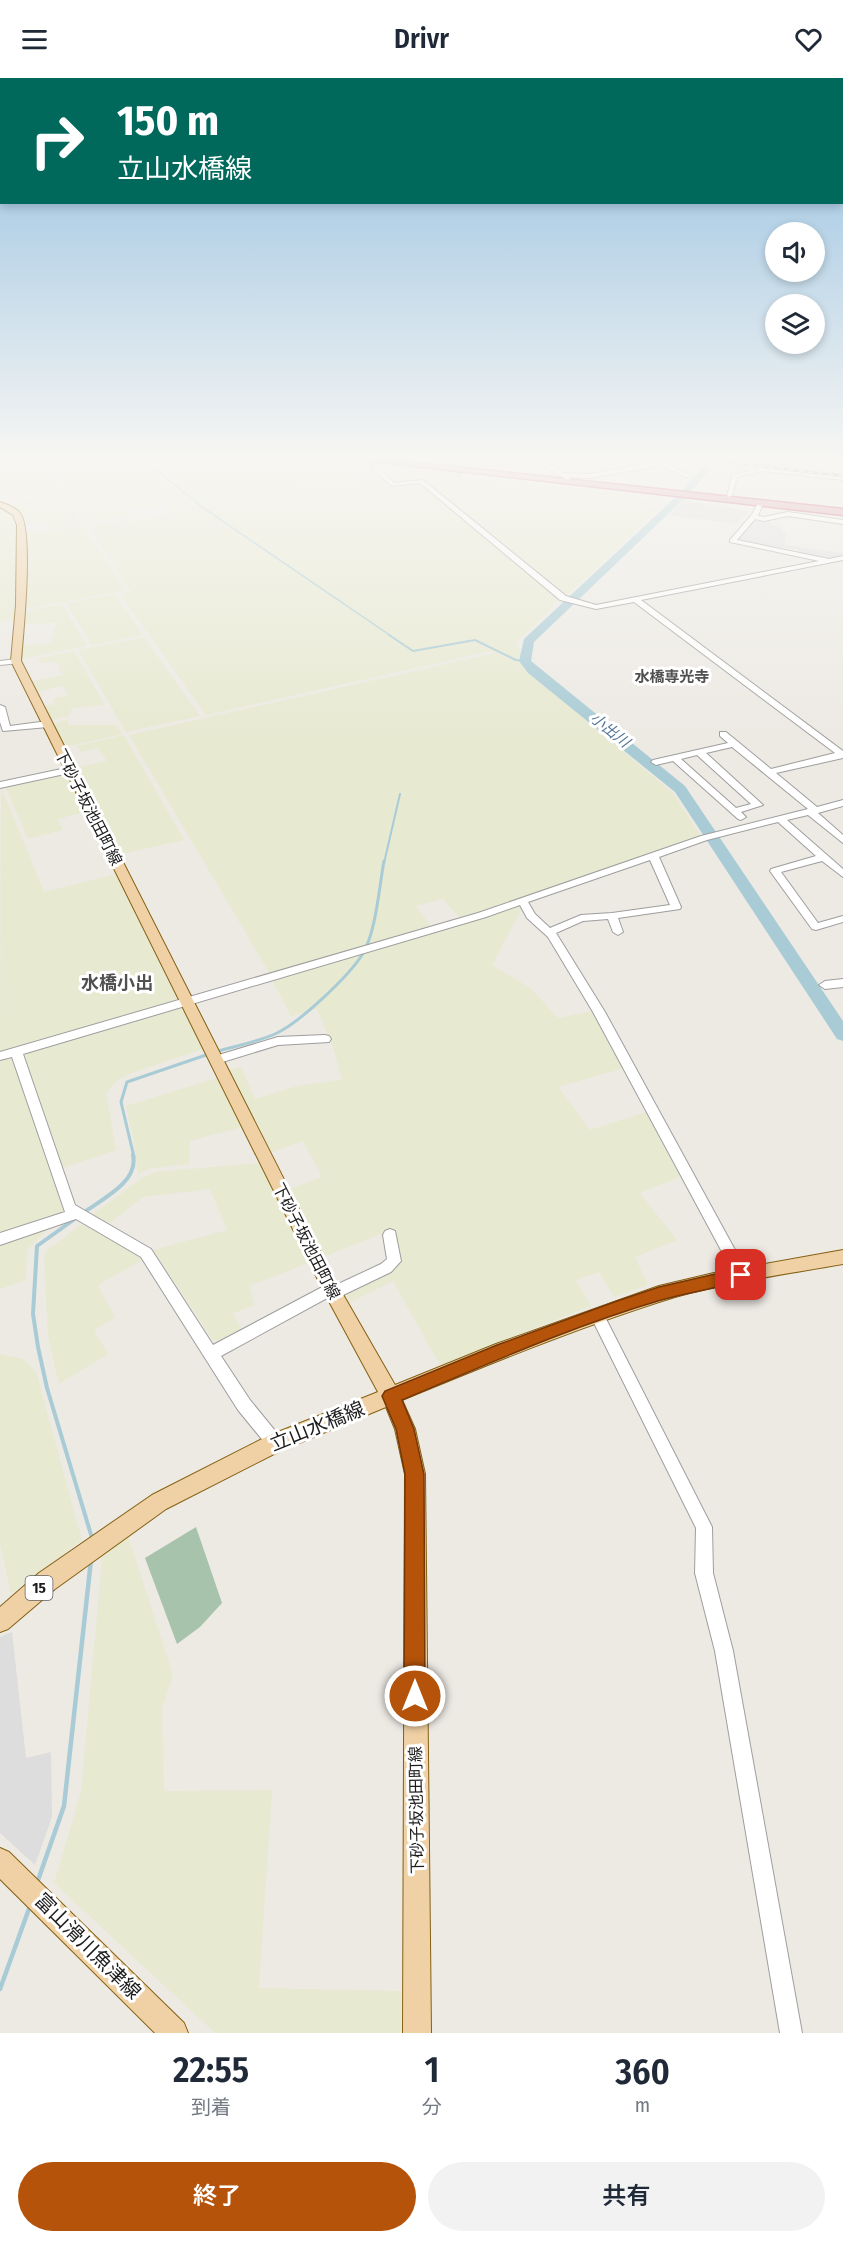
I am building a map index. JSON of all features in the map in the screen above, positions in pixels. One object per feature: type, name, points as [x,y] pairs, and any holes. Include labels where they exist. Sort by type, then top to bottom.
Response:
[{"type":"main road","name":"下砂子坂池田町線","points":[[21,552],[21,605],[8,662],[48,724],[332,1292],[391,1396],[405,1429],[414,1474],[417,2033]]},
{"type":"main road","name":"立山水橋線","points":[[0,1621],[81,1556],[159,1502],[275,1443],[597,1315],[659,1294],[741,1275],[843,1257]]},
{"type":"main road","name":"富山滑川魚津線","points":[[0,1861],[174,2033]]},
{"type":"street","points":[[508,552],[563,598],[596,607],[843,558]]},
{"type":"street","points":[[786,552],[829,561]]},
{"type":"street","points":[[635,599],[842,754]]},
{"type":"street","points":[[1,707],[6,729],[48,724]]},
{"type":"street","points":[[723,734],[770,772],[843,840]]},
{"type":"street","points":[[656,762],[735,744]]},
{"type":"street","points":[[699,752],[759,805],[735,811]]},
{"type":"street","points":[[770,772],[842,754]]},
{"type":"street","points":[[675,758],[752,826]]},
{"type":"street","points":[[0,785],[71,770]]},
{"type":"street","points":[[0,1056],[523,902],[704,838],[840,807]]},
{"type":"street","points":[[780,819],[843,874]]},
{"type":"street","points":[[549,932],[581,918],[676,907],[653,855]]},
{"type":"street","points":[[824,857],[775,871],[816,927],[843,920]]},
{"type":"street","points":[[523,902],[531,916],[549,932],[599,1012],[741,1275]]},
{"type":"street","points":[[612,916],[618,932]]},
{"type":"street","points":[[825,985],[843,983]]},
{"type":"street","points":[[216,1060],[278,1041],[325,1039]]},
{"type":"street","points":[[16,1052],[69,1208],[146,1252],[244,1405],[275,1443]]},
{"type":"street","points":[[0,1239],[76,1214]]},
{"type":"street","points":[[210,1354],[332,1292],[386,1268],[394,1262],[390,1235]]},
{"type":"street","points":[[597,1315],[704,1527],[704,1573],[724,1651],[791,2033]]},
{"type":"green space","points":[[0,552],[17,552],[15,619],[0,621]]},
{"type":"green space","points":[[25,552],[101,552],[126,590],[25,609]]},
{"type":"green space","points":[[105,552],[504,552],[558,598],[546,615],[517,641],[521,656],[518,659],[501,655],[521,663],[532,675],[673,793],[701,836],[460,918],[443,899],[416,906],[431,926],[270,974],[129,735],[495,653],[491,651],[206,715],[120,594],[131,592]]},
{"type":"green space","points":[[512,552],[613,552],[566,596]]},
{"type":"green space","points":[[114,594],[143,635],[92,645],[66,603]]},
{"type":"green space","points":[[62,604],[87,646],[22,659],[21,646],[50,643],[57,623],[23,624],[25,611]]},
{"type":"green space","points":[[144,637],[200,716],[126,732],[78,650]]},
{"type":"green space","points":[[74,651],[105,705],[72,708],[69,716],[52,720],[45,706],[55,704],[53,699],[68,695],[63,686],[37,692],[33,681],[62,675],[57,662],[41,663],[38,658]]},
{"type":"green space","points":[[68,719],[68,725],[116,725],[122,734],[64,747],[54,724]]},
{"type":"green space","points":[[124,735],[184,840],[118,855],[75,768],[107,761],[98,748],[81,752],[77,746]]},
{"type":"green space","points":[[68,772],[85,812],[58,819],[62,830],[28,839],[5,786]]},
{"type":"green space","points":[[1,787],[44,892],[116,874],[179,997],[172,1002],[0,1052]]},
{"type":"green space","points":[[520,906],[522,908],[492,965],[530,988],[558,1018],[592,1011],[624,1068],[558,1087],[590,1130],[646,1112],[680,1177],[640,1193],[677,1240],[635,1257],[648,1285],[614,1297],[599,1272],[576,1280],[591,1306],[440,1365],[393,1281],[349,1303],[346,1293],[399,1263],[394,1229],[323,1257],[287,1190],[322,1177],[303,1141],[270,1153],[228,1070],[241,1067],[255,1099],[301,1085],[342,1080],[333,1047],[317,1009],[291,1016],[272,980]]},
{"type":"green space","points":[[178,1007],[185,1010],[203,1049],[134,1072],[118,1080],[106,1093],[116,1150],[62,1168],[23,1055],[25,1052]]},
{"type":"green space","points":[[15,1056],[65,1209],[61,1215],[0,1235],[0,1060]]},
{"type":"green space","points":[[217,1078],[242,1127],[190,1141],[189,1164],[151,1168],[138,1174],[126,1106]]},
{"type":"green space","points":[[260,1163],[309,1263],[249,1286],[255,1305],[233,1313],[242,1330],[223,1340],[213,1340],[153,1250],[227,1230],[210,1189],[143,1197],[106,1226],[91,1216],[142,1178],[156,1172]]},
{"type":"green space","points":[[63,1220],[46,1231],[27,1250],[26,1280],[0,1289],[0,1241]]},
{"type":"green space","points":[[82,1224],[139,1254],[142,1260],[98,1285],[115,1318],[94,1330],[108,1354],[59,1384],[48,1336],[44,1258],[48,1249]]},
{"type":"green space","points":[[0,1354],[23,1359],[36,1372],[82,1540],[11,1594],[0,1544]]},
{"type":"green space","points":[[196,1527],[222,1603],[200,1627],[177,1644],[145,1558]]},
{"type":"green space","points":[[127,1532],[173,1675],[162,1709],[164,1791],[272,1790],[259,1988],[401,1991],[401,2033],[215,2033],[54,1883],[81,1792],[103,1549]]},
{"type":"shaded area","points":[[799,552],[843,553],[843,556],[831,559]]},
{"type":"shaded area","points":[[12,1632],[26,1758],[51,1752],[52,1817],[35,1865],[0,1833],[0,1637]]},
{"type":"waterway","points":[[268,552],[391,636]]},
{"type":"waterway","name":"小出川","points":[[622,552],[528,641],[525,661],[532,670],[680,789],[843,1035]]},
{"type":"waterway","points":[[389,635],[413,651],[475,640],[516,660],[525,661]]},
{"type":"waterway","points":[[384,863],[400,794]]},
{"type":"waterway","points":[[215,1052],[277,1033],[310,1009],[346,975],[362,955],[371,935],[384,861]]},
{"type":"waterway","points":[[134,1157],[121,1102],[127,1082],[209,1054]]},
{"type":"waterway","points":[[83,1213],[125,1182],[133,1165],[133,1155]]},
{"type":"waterway","points":[[76,1218],[37,1246],[33,1314],[47,1388],[92,1538]]},
{"type":"waterway","points":[[37,1883],[64,1806],[91,1560]]},
{"type":"waterway","points":[[0,1989],[30,1906]]},
{"type":"district","name":"水橋専光寺","points":[[672,677]]},
{"type":"district","name":"水橋小出","points":[[117,983]]},
{"type":"route","points":[[415,1696],[414,1474],[405,1429],[391,1396],[503,1350],[617,1308],[659,1294],[741,1275]]}]
